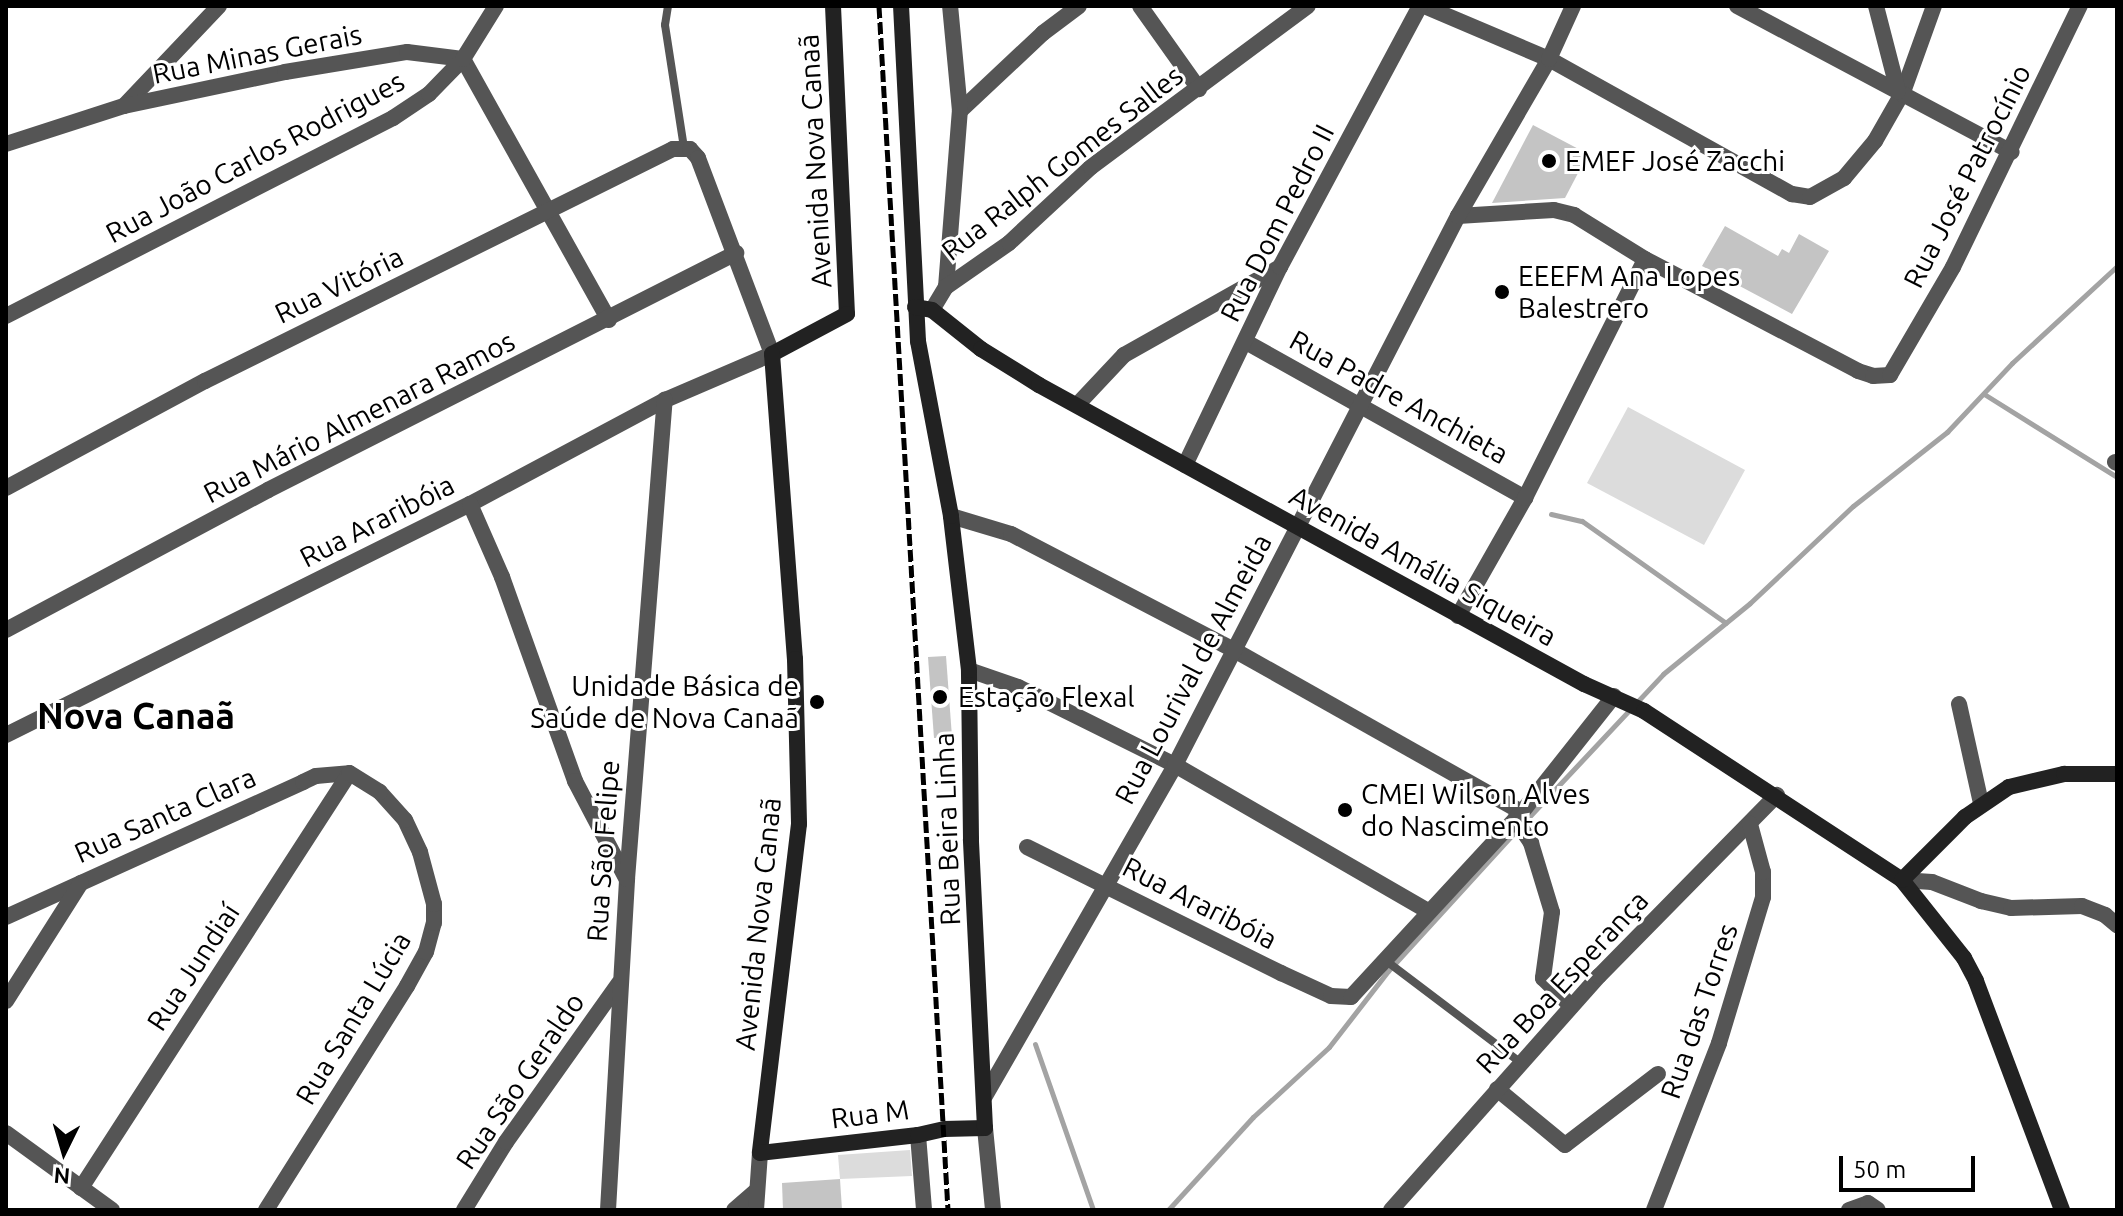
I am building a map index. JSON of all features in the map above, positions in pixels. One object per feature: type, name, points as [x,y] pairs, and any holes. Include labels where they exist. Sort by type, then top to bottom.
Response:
[{"type":"street","points":[[124,106],[219,6]]},
{"type":"street","name":"Rua João Carlos Rodrigues","points":[[6,316],[352,142],[429,94],[463,59],[496,6]]},
{"type":"street","name":"Avenida Nova Canaã","points":[[756,1210],[799,824],[795,659],[772,354],[847,314],[833,6]]},
{"type":"street","name":"Rua Beira Linha","points":[[901,6],[915,244],[924,308],[923,375],[951,516],[969,670],[971,839],[985,1128],[993,1210]]},
{"type":"street","points":[[946,287],[960,111],[950,6]]},
{"type":"street","points":[[960,111],[1043,33],[1079,6]]},
{"type":"street","points":[[1140,6],[1199,89]]},
{"type":"street","name":"Rua Ralph Gomes Salles","points":[[924,308],[946,287],[1009,243],[1091,167],[1308,6]]},
{"type":"street","points":[[1422,6],[1549,59],[1792,194],[1810,197],[1844,178],[1875,141],[1900,92],[1934,6]]},
{"type":"street","name":"Rua Dom Pedro II","points":[[1185,465],[1280,267],[1422,6]]},
{"type":"street","name":"Rua Lourival de Almeida","points":[[985,1096],[1175,765],[1458,216],[1549,59],[1573,6]]},
{"type":"street","points":[[1737,6],[2012,152]]},
{"type":"street","points":[[1876,6],[1900,92]]},
{"type":"street","name":"Rua José Patrocínio","points":[[1645,259],[1858,371],[1882,377],[1896,368],[2012,152],[2080,6]]},
{"type":"street","name":"Rua Minas Gerais","points":[[6,144],[124,106],[285,72],[407,52],[463,59]]},
{"type":"street","points":[[463,59],[609,320]]},
{"type":"street","name":"Rua Vitória","points":[[6,488],[205,381],[673,149],[691,153]]},
{"type":"street","points":[[691,153],[736,253],[772,354]]},
{"type":"street","points":[[1458,216],[1566,212],[1645,259],[1525,498],[1458,616]]},
{"type":"street","name":"Rua Mário Almenara Ramos","points":[[6,630],[268,490],[736,253]]},
{"type":"street","points":[[1077,405],[1124,355],[1280,267]]},
{"type":"street","name":"Avenida Amália Siqueira","points":[[924,308],[981,349],[1077,405],[1458,616],[1644,711],[1777,795],[1902,880],[1964,958],[1976,981],[2062,1210]]},
{"type":"street","name":"Rua Padre Anchieta","points":[[1246,342],[1361,403],[1525,498]]},
{"type":"street","name":"Rua Araribóia","points":[[6,735],[470,504],[665,400],[772,354]]},
{"type":"street","name":"Rua São Felipe","points":[[608,1210],[619,982],[665,400]]},
{"type":"street","points":[[470,504],[502,577],[575,781],[627,879]]},
{"type":"street","points":[[951,516],[1011,534],[1234,650],[1519,815],[1552,912],[1543,978],[1571,1006]]},
{"type":"street","points":[[969,670],[1018,687],[1175,765],[1428,911]]},
{"type":"street","points":[[1385,960],[1519,815],[1617,698]]},
{"type":"street","points":[[1959,704],[1981,803]]},
{"type":"street","name":"Rua Santa Clara","points":[[6,917],[316,776],[349,773]]},
{"type":"street","name":"Rua Jundiaí","points":[[81,1188],[349,773]]},
{"type":"street","name":"Rua Santa Lúcia","points":[[266,1210],[407,986],[426,952],[433,931],[434,904],[420,852],[405,820],[380,792],[349,773]]},
{"type":"street","points":[[1902,880],[1981,803],[2009,787],[2051,776],[2117,774]]},
{"type":"street","name":"Rua Boa Esperança","points":[[1391,1210],[1571,1006],[1777,795]]},
{"type":"street","name":"Rua das Torres","points":[[1654,1210],[1719,1043],[1763,897],[1763,872],[1750,824]]},
{"type":"street","name":"Rua Araribóia","points":[[1027,847],[1331,996],[1351,997],[1385,960]]},
{"type":"street","points":[[1902,880],[1932,882],[1981,901],[2011,908],[2082,906],[2105,915],[2117,925]]},
{"type":"street","points":[[6,1001],[82,881]]},
{"type":"street","name":"Rua São Geraldo","points":[[464,1210],[506,1142],[619,982]]},
{"type":"street","points":[[1497,1089],[1565,1145],[1658,1074]]},
{"type":"street","name":"Rua M","points":[[760,1153],[918,1135],[944,1129],[985,1128]]},
{"type":"street","points":[[6,1133],[112,1210]]},
{"type":"street","points":[[918,1135],[924,1210]]},
{"type":"street","points":[[734,1210],[756,1191]]},
{"type":"street","points":[[1849,1210],[1868,1203],[1878,1210]]},
{"type":"lane","points":[[668,6],[665,25],[691,153]]},
{"type":"lane","points":[[1385,960],[1520,1062]]},
{"type":"shaded area","points":[[1628,407],[1745,470],[1704,545],[1587,483]]},
{"type":"shaded area","points":[[910,1150],[912,1176],[840,1179],[838,1155]]},
{"type":"building","name":"EMEF José Zacchi","points":[[1533,125],[1588,154],[1565,198],[1492,203]]},
{"type":"building","points":[[1725,226],[1778,256],[1782,249],[1789,253],[1799,234],[1829,251],[1792,314],[1702,266]]},
{"type":"building","name":"Estação Flexal","points":[[946,656],[952,737],[934,738],[928,657]]},
{"type":"building","points":[[840,1179],[842,1210],[783,1210],[782,1183]]},
{"type":"waterway","points":[[1528,818],[1663,674],[1750,603],[1853,506],[1947,432],[2012,363],[2117,266]]},
{"type":"waterway","points":[[1984,394],[2117,477]]},
{"type":"waterway","points":[[1551,514],[1582,521],[1726,623]]},
{"type":"waterway","points":[[1168,1210],[1253,1117],[1329,1047],[1388,971],[1515,832]]},
{"type":"waterway","points":[[1035,1044],[1093,1210]]},
{"type":"railway","points":[[879,6],[948,1210]]},
{"type":"place","name":"EMEF José Zacchi","points":[[1549,161]]},
{"type":"place","name":"EEEFM Ana Lopes Balestrero","points":[[1502,292]]},
{"type":"place","name":"Estação Flexal","points":[[940,697]]},
{"type":"place","name":"Unidade Básica de Saúde de Nova Canaã","points":[[817,702]]},
{"type":"place","name":"CMEI Wilson Alves do Nascimento","points":[[1345,810]]},
{"type":"district","name":"Nova Canaã","points":[[136,716]]}]
